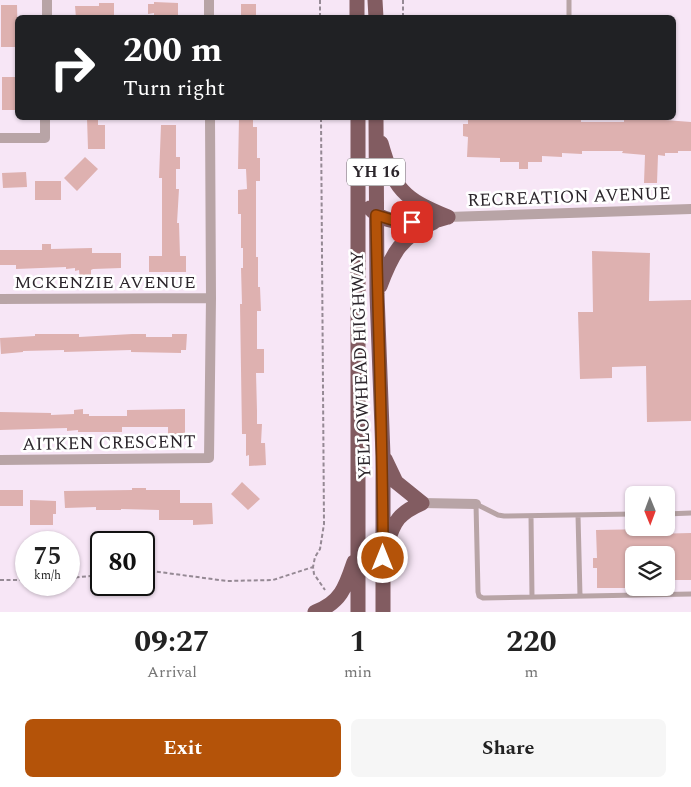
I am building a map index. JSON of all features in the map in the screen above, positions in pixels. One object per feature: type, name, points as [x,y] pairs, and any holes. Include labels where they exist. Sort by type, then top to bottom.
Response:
[{"type":"highway","points":[[357,0],[357,15]]},
{"type":"highway","points":[[376,0],[376,15]]},
{"type":"highway","name":"YELLOWHEAD HIGHWAY","points":[[358,120],[358,612]]},
{"type":"highway","points":[[376,123],[392,178],[416,202],[442,219]]},
{"type":"highway","name":"YELLOWHEAD HIGHWAY","points":[[376,123],[377,294],[383,456],[383,612]]},
{"type":"highway","points":[[358,156],[368,204],[370,210],[376,215],[399,222],[442,219]]},
{"type":"highway","points":[[377,294],[395,252],[426,225],[442,219]]},
{"type":"highway","points":[[383,456],[396,482],[422,503],[405,510],[395,522],[383,558]]},
{"type":"highway","points":[[315,612],[323,609],[338,598],[348,579],[358,551]]},
{"type":"street","points":[[46,15],[47,0]]},
{"type":"street","points":[[209,0],[209,15]]},
{"type":"street","points":[[0,138],[45,138],[45,120]]},
{"type":"street","points":[[210,120],[211,298]]},
{"type":"street","name":"RECREATION AVENUE","points":[[442,219],[691,210]]},
{"type":"street","name":"MCKENZIE AVENUE","points":[[0,299],[211,298]]},
{"type":"street","name":"AITKEN CRESCENT","points":[[0,460],[208,458],[211,298]]},
{"type":"street","points":[[422,503],[476,504]]},
{"type":"lane","points":[[569,0],[569,15]]},
{"type":"lane","points":[[625,514],[498,515],[476,504],[479,596],[483,598],[691,594]]},
{"type":"lane","points":[[675,514],[691,513]]},
{"type":"lane","points":[[578,515],[580,596]]},
{"type":"lane","points":[[531,516],[532,597]]},
{"type":"path","points":[[320,0],[320,15]]},
{"type":"path","points":[[403,0],[403,15]]},
{"type":"path","points":[[321,120],[324,524],[320,549],[315,557],[313,567],[314,574],[326,592]]},
{"type":"path","points":[[155,571],[228,581],[272,580],[313,567]]},
{"type":"path","points":[[0,580],[15,580]]},
{"type":"building","points":[[154,2],[178,3],[178,15],[148,14],[148,4],[154,4]]},
{"type":"building","points":[[99,3],[114,3],[114,15],[76,15],[75,6],[99,6]]},
{"type":"building","points":[[241,4],[256,4],[256,15],[241,15]]},
{"type":"building","points":[[1,5],[17,5],[17,15],[15,15],[15,47],[1,47]]},
{"type":"building","points":[[2,77],[15,77],[15,110],[2,110]]},
{"type":"building","points":[[87,120],[98,120],[98,125],[105,125],[105,149],[88,149]]},
{"type":"building","points":[[239,120],[253,120],[253,127],[257,127],[257,158],[260,158],[260,181],[256,181],[256,257],[258,257],[258,287],[260,287],[261,311],[257,311],[257,349],[264,349],[264,373],[256,373],[257,424],[262,424],[261,443],[265,443],[266,465],[249,466],[249,455],[246,456],[246,434],[242,434],[240,304],[242,304],[241,268],[243,268],[243,248],[241,248],[241,214],[238,214],[238,190],[247,189],[246,169],[238,169]]},
{"type":"building","points":[[468,120],[624,122],[624,120],[665,120],[691,122],[691,151],[665,153],[665,156],[658,155],[657,183],[644,183],[645,155],[622,153],[623,151],[582,151],[582,154],[562,153],[562,157],[542,156],[542,162],[528,162],[528,169],[519,169],[519,162],[500,162],[500,158],[467,157],[468,137],[463,136],[463,124],[468,124]]},
{"type":"building","points":[[161,125],[176,125],[176,157],[180,157],[180,169],[176,169],[176,189],[179,189],[177,223],[179,223],[180,256],[186,256],[186,272],[149,272],[149,256],[162,256],[162,178],[159,178]]},
{"type":"building","points":[[85,157],[98,169],[77,191],[64,178]]},
{"type":"building","points":[[26,172],[27,187],[3,188],[2,173]]},
{"type":"building","points":[[35,181],[61,181],[61,200],[35,200]]},
{"type":"building","points":[[42,244],[51,244],[51,249],[92,248],[92,253],[121,253],[121,268],[93,269],[91,270],[91,280],[80,280],[79,270],[75,271],[75,268],[16,269],[16,265],[0,265],[0,250],[42,250]]},
{"type":"building","points":[[592,251],[650,253],[649,301],[691,300],[691,421],[647,422],[646,366],[612,367],[612,378],[580,379],[578,312],[593,312]]},
{"type":"building","points":[[35,334],[79,334],[79,337],[146,334],[146,337],[172,337],[172,334],[187,334],[186,350],[181,350],[181,353],[131,352],[131,350],[64,352],[64,350],[23,351],[1,354],[0,338],[35,336]]},
{"type":"building","points":[[83,409],[83,414],[89,414],[89,416],[127,416],[127,410],[185,409],[185,434],[168,434],[168,427],[122,427],[122,432],[78,432],[78,430],[67,431],[67,428],[0,430],[0,412],[51,413],[51,415],[74,414],[74,410]]},
{"type":"building","points":[[242,482],[260,499],[248,510],[231,494]]},
{"type":"building","points":[[132,488],[180,490],[180,503],[212,503],[213,524],[193,525],[193,520],[159,520],[159,510],[96,510],[96,507],[65,508],[64,491],[132,490]]},
{"type":"building","points":[[0,490],[23,490],[23,506],[0,506]]},
{"type":"building","points":[[30,500],[56,501],[56,514],[53,514],[53,525],[30,525]]},
{"type":"building","points":[[625,529],[625,536],[675,536],[675,533],[691,533],[691,580],[675,580],[675,546],[625,546],[625,588],[597,588],[597,568],[593,568],[593,558],[597,558],[596,530]]},
{"type":"route","points":[[383,558],[383,456],[376,215],[388,220],[412,222]]}]
